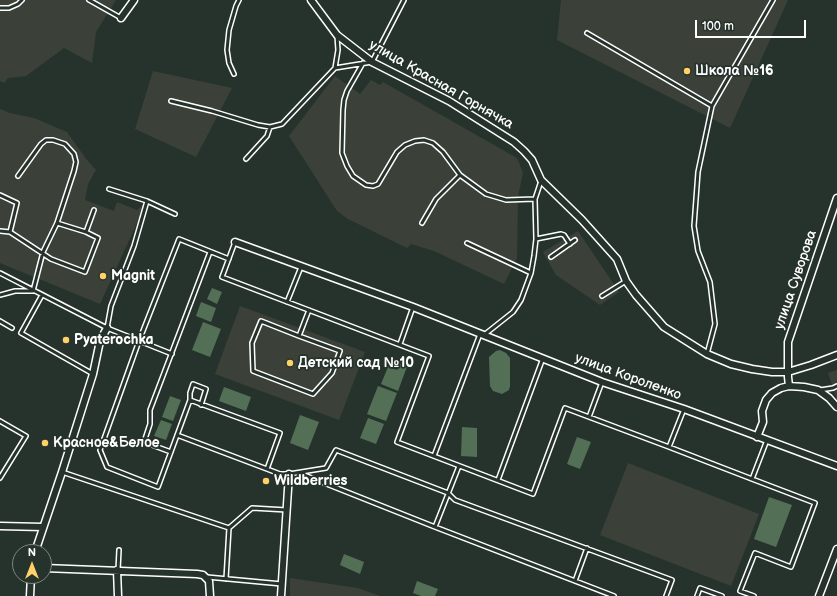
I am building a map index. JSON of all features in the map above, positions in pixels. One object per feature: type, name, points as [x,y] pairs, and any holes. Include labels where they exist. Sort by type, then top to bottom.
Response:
[{"type":"street","points":[[121,18],[134,0]]},
{"type":"street","name":"улица Красная Горнячка","points":[[311,0],[337,36],[372,62],[449,101],[514,142],[532,160],[541,180],[582,220],[617,259],[626,281],[636,295],[664,326],[707,354],[731,364],[752,370],[788,372],[837,355]]},
{"type":"street","name":"улица Суворова","points":[[789,386],[788,342],[837,198]]},
{"type":"street","name":"улица Короленко","points":[[235,242],[413,307],[602,382],[684,409],[837,466]]},
{"type":"street","points":[[38,544],[93,374],[100,341],[107,328]]},
{"type":"street","points":[[757,437],[763,422],[762,411],[766,400],[772,393],[781,388],[789,386],[818,390],[837,406]]},
{"type":"street","points":[[281,596],[289,474]]},
{"type":"street","points":[[0,526],[43,527]]},
{"type":"street","points":[[818,596],[837,549]]},
{"type":"street","points":[[52,568],[197,574],[207,577],[210,584],[210,596]]},
{"type":"street","points":[[118,570],[118,596]]},
{"type":"street","points":[[30,596],[31,584]]},
{"type":"lane","points":[[0,8],[9,8],[18,4],[22,0]]},
{"type":"lane","points":[[89,0],[121,18]]},
{"type":"lane","points":[[234,74],[229,63],[227,50],[230,30],[239,0]]},
{"type":"lane","points":[[335,68],[372,62],[404,0]]},
{"type":"lane","points":[[707,354],[715,324],[710,282],[698,251],[694,226],[698,172],[712,106],[774,0]]},
{"type":"lane","points":[[587,33],[712,106]]},
{"type":"lane","points":[[171,101],[212,111],[258,125],[270,127],[282,124],[335,68],[338,50],[337,36]]},
{"type":"lane","points":[[363,63],[347,91],[343,110],[342,153],[353,176],[366,185],[373,186],[378,184],[397,152],[405,145],[415,141],[424,140],[433,143],[460,175],[486,194],[506,200],[535,199]]},
{"type":"lane","points":[[246,159],[268,136],[270,127]]},
{"type":"lane","points":[[18,176],[41,144],[46,140],[53,140],[64,144],[74,154],[76,162],[74,171],[58,223],[43,252],[33,291]]},
{"type":"lane","points":[[422,222],[436,199],[460,175]]},
{"type":"lane","points":[[434,456],[482,334],[513,312],[521,300],[531,273],[534,256],[536,239],[535,199],[541,180]]},
{"type":"lane","points":[[110,189],[147,201],[175,214]]},
{"type":"lane","points":[[0,195],[17,203],[10,232]]},
{"type":"lane","points":[[107,328],[111,306],[134,246],[147,201]]},
{"type":"lane","points":[[86,232],[94,210]]},
{"type":"lane","points":[[0,231],[10,232],[43,252],[51,259],[85,272],[98,238],[86,232],[58,223]]},
{"type":"lane","points":[[536,239],[561,234],[564,235],[570,244]]},
{"type":"lane","points":[[201,405],[206,389],[193,384],[190,393],[190,400],[158,486],[108,467],[100,450],[139,341],[179,239],[229,259]]},
{"type":"lane","points":[[550,257],[575,240]]},
{"type":"lane","points":[[235,242],[222,277],[430,356],[396,442],[533,494],[565,408],[815,503],[791,567],[755,553],[738,596]]},
{"type":"lane","points":[[467,243],[531,273]]},
{"type":"lane","points":[[171,452],[144,442],[150,424],[150,410],[210,252]]},
{"type":"lane","points":[[287,302],[301,267]]},
{"type":"lane","points":[[0,273],[107,328],[172,354]]},
{"type":"lane","points":[[602,296],[626,281]]},
{"type":"lane","points":[[0,295],[15,291],[33,291]]},
{"type":"lane","points":[[42,295],[22,333],[93,374]]},
{"type":"lane","points":[[400,344],[413,307]]},
{"type":"lane","points":[[299,336],[309,310]]},
{"type":"lane","points":[[0,321],[12,328]]},
{"type":"lane","points":[[261,321],[299,336],[340,351],[332,373],[313,394],[253,372],[252,343],[261,321]]},
{"type":"lane","points":[[498,480],[543,358]]},
{"type":"lane","points":[[589,417],[602,382]]},
{"type":"lane","points":[[818,390],[837,386]]},
{"type":"lane","points":[[190,400],[280,433],[267,469]]},
{"type":"lane","points":[[669,447],[684,409]]},
{"type":"lane","points":[[0,421],[26,436],[0,478]]},
{"type":"lane","points":[[177,434],[280,474],[298,473],[326,468],[336,450],[448,493],[455,500],[672,580],[666,596]]},
{"type":"lane","points":[[752,479],[767,440]]},
{"type":"lane","points":[[435,527],[459,466]]},
{"type":"lane","points":[[62,472],[229,528]]},
{"type":"lane","points":[[298,473],[614,596]]},
{"type":"lane","points":[[226,579],[229,528],[252,508],[287,510]]},
{"type":"lane","points":[[575,581],[587,548]]},
{"type":"lane","points":[[118,570],[119,550]]},
{"type":"lane","points":[[207,577],[282,584]]},
{"type":"lane","points":[[697,596],[700,588],[722,596]]},
{"type":"lane","points":[[740,591],[754,596]]},
{"type":"shaded area","points":[[0,0],[116,0],[96,32],[92,63],[64,48],[26,76],[8,78],[4,83],[0,81]]},
{"type":"shaded area","name":"Школа №16","points":[[561,0],[788,0],[730,128],[557,40]]},
{"type":"shaded area","points":[[153,71],[232,88],[196,157],[135,129]]},
{"type":"shaded area","points":[[335,76],[360,94],[371,80],[380,85],[383,82],[517,158],[523,173],[518,196],[517,258],[504,284],[434,251],[411,244],[407,248],[348,219],[337,211],[289,136]]},
{"type":"shaded area","points":[[0,109],[10,113],[34,118],[67,132],[96,170],[88,184],[85,200],[114,211],[117,202],[137,210],[147,201],[100,304],[0,263]]},
{"type":"shaded area","points":[[578,231],[619,292],[600,305],[556,275],[543,252]]},
{"type":"shaded area","name":"Детский сад №10","points":[[240,306],[365,352],[339,420],[215,374]]},
{"type":"shaded area","points":[[837,370],[837,400],[828,373]]},
{"type":"shaded area","points":[[628,463],[759,514],[731,586],[600,535]]},
{"type":"shaded area","points":[[290,578],[358,588],[380,596],[290,596]]},
{"type":"green space","points":[[212,288],[222,292],[217,304],[207,299]]},
{"type":"green space","points":[[201,302],[216,308],[211,322],[196,316]]},
{"type":"green space","points":[[203,322],[221,329],[210,357],[192,350]]},
{"type":"green space","points":[[500,350],[506,353],[510,358],[510,386],[509,390],[502,394],[493,391],[490,386],[489,357],[496,351]]},
{"type":"green space","points":[[401,362],[408,364],[398,391],[381,384],[388,367],[397,370]]},
{"type":"green space","points":[[378,386],[397,393],[386,421],[367,414]]},
{"type":"green space","points":[[224,387],[251,397],[246,411],[219,401]]},
{"type":"green space","points":[[170,396],[181,400],[173,421],[162,417]]},
{"type":"green space","points":[[300,415],[319,422],[308,450],[290,443]]},
{"type":"green space","points":[[368,418],[384,424],[376,444],[360,438]]},
{"type":"green space","points":[[161,420],[172,424],[166,440],[154,436]]},
{"type":"green space","points":[[462,427],[477,428],[477,457],[461,456]]},
{"type":"green space","points":[[577,437],[591,442],[580,469],[567,464]]},
{"type":"green space","points":[[769,497],[792,505],[776,547],[754,539]]},
{"type":"green space","points":[[344,554],[364,562],[360,574],[340,565]]},
{"type":"green space","points":[[417,581],[438,589],[435,596],[421,596],[413,593]]},
{"type":"place","name":"Школа №16","points":[[687,71]]},
{"type":"place","name":"Magnit","points":[[103,276]]},
{"type":"place","name":"Pyaterochka","points":[[66,340]]},
{"type":"place","name":"Детский сад №10","points":[[290,363]]},
{"type":"place","name":"Красное&Белое","points":[[45,443]]},
{"type":"place","name":"Wildberries","points":[[266,481]]}]
